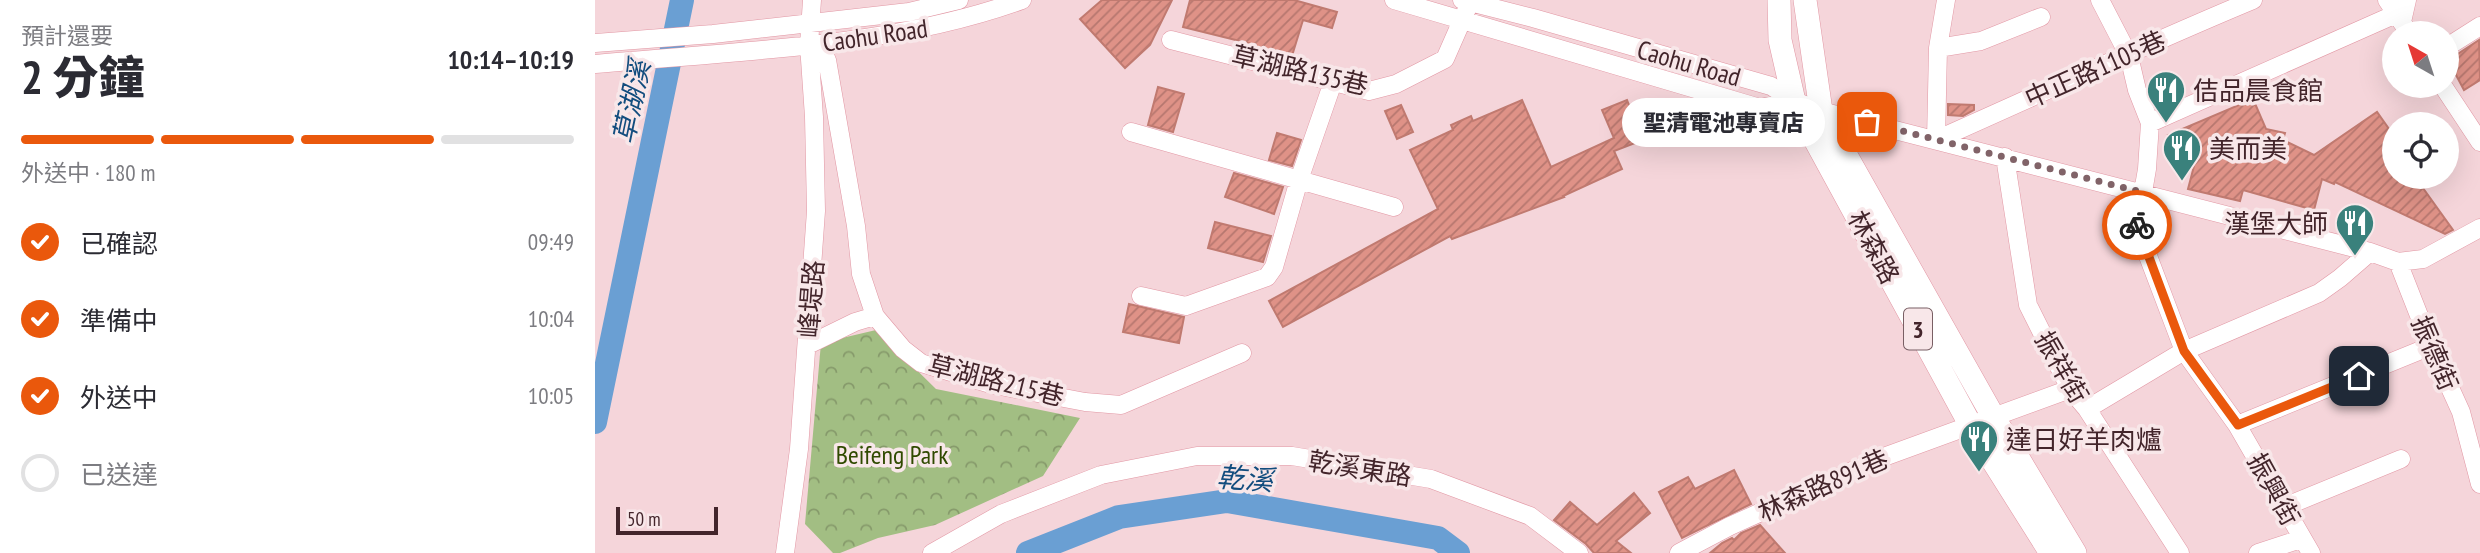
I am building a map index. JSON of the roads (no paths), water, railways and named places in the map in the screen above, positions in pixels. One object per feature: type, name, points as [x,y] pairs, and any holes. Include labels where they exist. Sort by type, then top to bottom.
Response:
[{"type":"main road","name":"林森路","points":[[1779,0],[1780,40],[1794,101],[1971,426],[2043,551]]},
{"type":"main road","name":"林森路","points":[[1805,0],[1822,111],[1994,418],[2075,553]]},
{"type":"street","name":"峰堤路","points":[[785,553],[799,449],[816,211],[809,44],[812,0]]},
{"type":"street","name":"Caohu Road","points":[[595,43],[809,24],[909,12],[959,0]]},
{"type":"street","name":"Caohu Road","points":[[595,64],[809,44],[934,27],[1022,0]]},
{"type":"street","name":"Caohu Road","points":[[1394,0],[1760,108],[1794,101]]},
{"type":"street","points":[[1936,140],[1938,48],[1946,0]]},
{"type":"street","name":"振興街","points":[[2100,0],[2129,56],[2137,90],[2150,123],[2147,169],[2137,227],[2184,351],[2238,425],[2306,546]]},
{"type":"street","name":"中正路1105巷","points":[[1936,140],[2253,0]]},
{"type":"street","name":"Caohu Road","points":[[1466,1],[1771,86],[1794,101]]},
{"type":"street","name":"草湖路135巷","points":[[1171,40],[1369,91],[1396,84],[1445,60],[1462,19],[1466,1]]},
{"type":"street","points":[[2150,123],[2400,14]]},
{"type":"street","points":[[1938,48],[1981,41],[2041,17]]},
{"type":"street","points":[[2459,39],[2480,26]]},
{"type":"street","name":"草湖路215巷","points":[[809,44],[827,60],[856,226],[861,274],[875,316],[903,349],[921,363],[990,384],[1085,402],[1121,405],[1242,353]]},
{"type":"street","points":[[1141,296],[1187,306],[1267,277],[1274,267],[1333,82]]},
{"type":"street","points":[[2451,98],[2480,142]]},
{"type":"street","points":[[1794,101],[1822,111],[2370,252],[2398,262],[2423,259],[2480,228]]},
{"type":"street","points":[[1131,132],[1394,206]]},
{"type":"street","name":"振祥街","points":[[2005,157],[2028,305],[2070,389],[2087,409],[2180,553]]},
{"type":"street","points":[[2087,409],[2184,351],[2319,293],[2370,252]]},
{"type":"street","name":"振德街","points":[[2398,262],[2431,346],[2461,412],[2480,484]]},
{"type":"street","points":[[808,345],[875,316]]},
{"type":"street","points":[[2238,425],[2431,346]]},
{"type":"street","name":"林森路891巷","points":[[1679,553],[1730,526],[1881,458],[2070,389]]},
{"type":"street","name":"乾溪東路","points":[[932,553],[1001,514],[1101,475],[1197,456],[1292,456],[1431,480],[1529,516],[1579,553]]},
{"type":"street","points":[[2284,507],[2401,458]]},
{"type":"street","points":[[2258,553],[2306,546]]},
{"type":"waterway","name":"草湖溪","points":[[595,422],[682,0]]},
{"type":"waterway","name":"乾溪","points":[[1028,553],[1119,517],[1227,501],[1438,538],[1458,553]]},
{"type":"place","name":"聖清電池專賣店","points":[[1867,122]]},
{"type":"place","name":"佶品晨食館","points":[[2166,124]]},
{"type":"place","name":"美而美","points":[[2182,182]]},
{"type":"place","name":"漢堡大師","points":[[2355,257]]},
{"type":"place","name":"達日好羊肉爐","points":[[1979,473]]},
{"type":"park label","name":"Beifeng Park","points":[[892,454]]}]
